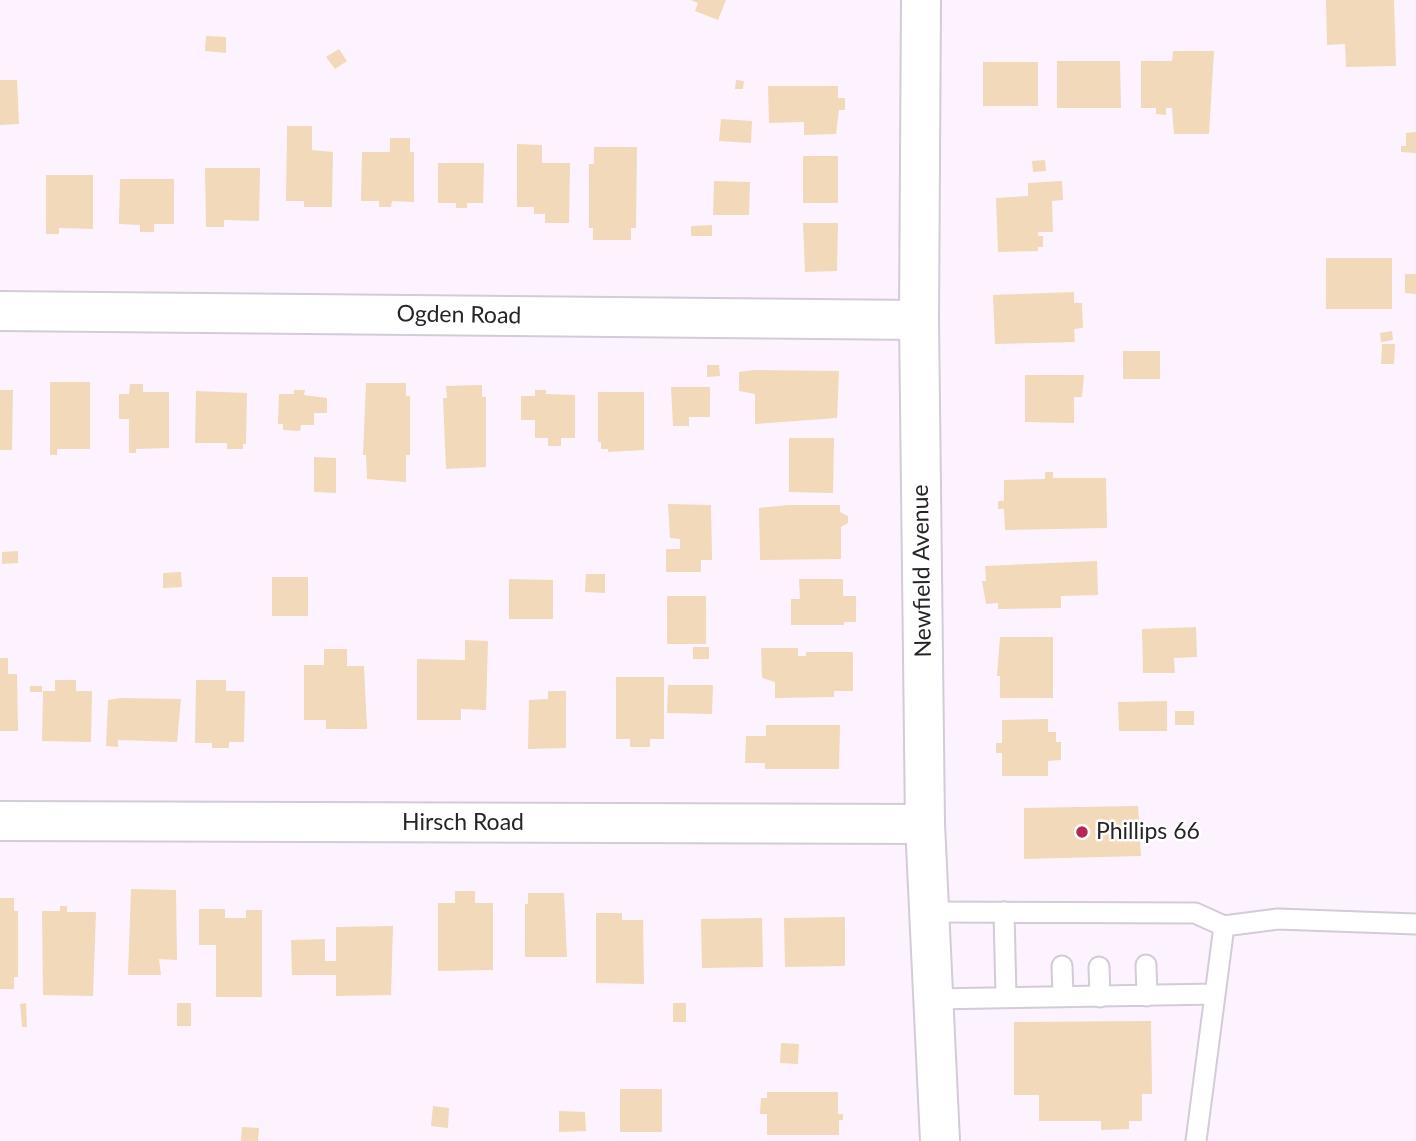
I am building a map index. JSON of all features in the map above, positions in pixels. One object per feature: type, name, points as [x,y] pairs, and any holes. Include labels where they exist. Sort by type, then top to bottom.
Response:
[{"type":"street","name":"Newfield Avenue","points":[[921,0],[919,320],[925,824],[940,1141]]},
{"type":"street","name":"Ogden Road","points":[[0,311],[919,320]]},
{"type":"street","name":"Hirsch Road","points":[[0,821],[925,824]]},
{"type":"lane","points":[[929,912],[1004,912],[1061,920],[1145,920],[1195,913],[1224,926],[1278,919],[1416,924]]},
{"type":"lane","points":[[1004,912],[1006,998]]},
{"type":"lane","points":[[1196,1141],[1224,926]]},
{"type":"lane","points":[[1146,965],[1147,996]]},
{"type":"lane","points":[[1062,966],[1063,997]]},
{"type":"lane","points":[[1099,967],[1100,997]]},
{"type":"lane","points":[[933,999],[1215,994]]},
{"type":"building","points":[[691,0],[726,0],[718,20],[695,11],[698,3]]},
{"type":"building","points":[[1326,0],[1394,0],[1396,66],[1346,67],[1345,44],[1327,45]]},
{"type":"building","points":[[206,36],[226,37],[226,53],[205,51]]},
{"type":"building","points":[[339,49],[347,61],[335,69],[326,57]]},
{"type":"building","points":[[1173,51],[1214,51],[1209,134],[1174,134],[1172,108],[1166,108],[1166,115],[1156,114],[1156,108],[1141,108],[1141,61],[1172,61]]},
{"type":"building","points":[[1057,61],[1120,61],[1121,108],[1057,108]]},
{"type":"building","points":[[983,62],[1038,62],[1038,106],[983,106]]},
{"type":"building","points":[[0,80],[17,80],[19,124],[0,125]]},
{"type":"building","points":[[736,80],[744,81],[743,89],[735,89]]},
{"type":"building","points":[[768,86],[838,86],[838,98],[845,98],[845,110],[839,110],[836,134],[804,135],[804,122],[769,123]]},
{"type":"building","points":[[721,119],[752,121],[751,143],[719,141]]},
{"type":"building","points":[[287,126],[312,126],[312,150],[333,152],[332,207],[304,207],[304,201],[286,201]]},
{"type":"building","points":[[1416,132],[1416,153],[1401,152],[1401,146],[1406,146],[1406,133]]},
{"type":"building","points":[[390,138],[410,138],[410,152],[414,152],[414,202],[392,201],[391,207],[379,207],[379,201],[361,201],[362,152],[390,152]]},
{"type":"building","points":[[517,144],[542,145],[542,163],[570,163],[569,223],[545,223],[545,214],[534,214],[534,207],[517,207]]},
{"type":"building","points":[[594,147],[637,147],[636,228],[631,228],[631,240],[593,240],[593,228],[589,228],[589,164],[594,164]]},
{"type":"building","points":[[803,156],[838,156],[838,203],[803,203]]},
{"type":"building","points":[[1045,160],[1046,171],[1033,172],[1032,161]]},
{"type":"building","points":[[438,163],[484,163],[483,203],[467,203],[467,208],[456,208],[456,203],[438,203]]},
{"type":"building","points":[[205,168],[260,168],[259,221],[224,220],[224,227],[206,227]]},
{"type":"building","points":[[46,175],[93,175],[93,229],[59,228],[59,234],[46,234]]},
{"type":"building","points":[[120,179],[174,179],[174,224],[154,224],[154,232],[140,232],[140,225],[119,224]]},
{"type":"building","points":[[714,181],[750,182],[749,215],[713,215]]},
{"type":"building","points":[[1062,181],[1063,200],[1052,201],[1053,232],[1038,232],[1038,236],[1043,236],[1043,247],[1038,247],[1038,251],[998,252],[996,198],[1028,196],[1028,183]]},
{"type":"building","points":[[803,223],[838,223],[837,271],[805,272]]},
{"type":"building","points":[[712,225],[712,236],[691,236],[691,226]]},
{"type":"building","points":[[1326,258],[1392,258],[1392,309],[1326,309]]},
{"type":"building","points":[[1405,274],[1416,274],[1416,294],[1405,293]]},
{"type":"building","points":[[1074,292],[1074,303],[1082,303],[1083,328],[1074,329],[1075,342],[995,344],[993,295]]},
{"type":"building","points":[[1392,331],[1393,340],[1381,342],[1380,333]]},
{"type":"building","points":[[1382,344],[1395,344],[1394,364],[1381,364]]},
{"type":"building","points":[[1123,351],[1160,351],[1160,379],[1123,379]]},
{"type":"building","points":[[707,365],[719,365],[720,376],[707,377]]},
{"type":"building","points":[[839,371],[837,418],[755,424],[755,394],[739,391],[739,372]]},
{"type":"building","points":[[1025,375],[1084,375],[1082,397],[1074,397],[1074,423],[1025,422]]},
{"type":"building","points":[[50,382],[90,382],[90,449],[57,449],[57,455],[50,455]]},
{"type":"building","points":[[366,383],[406,383],[406,396],[410,396],[410,455],[406,455],[406,482],[367,479],[366,455],[363,455]]},
{"type":"building","points":[[130,384],[143,384],[143,392],[169,392],[169,448],[136,449],[136,453],[129,453],[129,419],[119,419],[119,394],[129,394]]},
{"type":"building","points":[[482,385],[482,397],[486,397],[486,467],[446,469],[443,398],[447,398],[446,386]]},
{"type":"building","points":[[671,387],[710,387],[710,417],[689,417],[689,426],[673,426]]},
{"type":"building","points":[[0,390],[13,390],[12,450],[0,450]]},
{"type":"building","points":[[294,390],[305,390],[304,395],[327,398],[327,413],[314,413],[314,425],[301,425],[300,431],[283,430],[283,424],[278,424],[279,394],[294,394]]},
{"type":"building","points":[[535,390],[546,390],[546,394],[575,395],[575,438],[561,438],[561,446],[548,446],[548,438],[535,438],[535,420],[521,420],[521,396],[535,396]]},
{"type":"building","points":[[196,391],[247,393],[246,444],[243,444],[243,449],[227,449],[227,443],[195,443]]},
{"type":"building","points":[[598,392],[644,392],[644,450],[608,452],[608,449],[601,449],[601,442],[598,442]]},
{"type":"building","points":[[789,438],[834,438],[833,493],[789,492]]},
{"type":"building","points":[[314,457],[336,458],[336,493],[314,492]]},
{"type":"building","points":[[1045,472],[1053,472],[1053,478],[1106,478],[1107,528],[1005,530],[1004,509],[998,509],[998,501],[1004,501],[1004,480],[1045,479]]},
{"type":"building","points":[[668,504],[711,505],[712,560],[701,560],[701,572],[666,572],[666,549],[680,549],[680,539],[670,538]]},
{"type":"building","points":[[840,505],[840,512],[848,516],[848,523],[841,527],[841,559],[760,560],[759,508]]},
{"type":"building","points":[[18,551],[18,563],[2,564],[2,552]]},
{"type":"building","points":[[1097,561],[1098,595],[1061,596],[1061,608],[998,609],[998,603],[986,604],[982,581],[986,581],[985,566]]},
{"type":"building","points":[[181,572],[182,587],[163,588],[163,573]]},
{"type":"building","points":[[586,574],[605,574],[605,593],[585,592]]},
{"type":"building","points":[[272,577],[308,577],[308,616],[272,616]]},
{"type":"building","points":[[509,579],[553,580],[553,619],[509,619]]},
{"type":"building","points":[[799,579],[843,579],[843,596],[856,596],[856,622],[844,622],[844,625],[791,625],[791,599],[800,599]]},
{"type":"building","points":[[667,596],[706,596],[706,644],[667,644]]},
{"type":"building","points":[[1196,627],[1197,657],[1174,658],[1175,673],[1143,673],[1142,629]]},
{"type":"building","points":[[1000,637],[1053,637],[1053,698],[1000,698],[1000,676],[997,676]]},
{"type":"building","points":[[465,640],[488,641],[486,710],[461,709],[461,720],[417,720],[417,659],[465,660]]},
{"type":"building","points":[[693,647],[709,647],[709,659],[693,659]]},
{"type":"building","points":[[761,648],[798,648],[798,656],[806,656],[806,652],[853,652],[853,691],[834,691],[834,697],[775,698],[775,682],[762,678]]},
{"type":"building","points":[[324,649],[347,649],[347,666],[364,666],[367,729],[326,729],[326,720],[304,720],[304,665],[324,665]]},
{"type":"building","points":[[0,658],[8,658],[8,674],[17,674],[18,731],[0,731]]},
{"type":"building","points":[[616,677],[664,677],[664,739],[650,739],[650,747],[630,747],[630,739],[616,739]]},
{"type":"building","points":[[55,680],[76,680],[76,691],[92,691],[91,742],[42,741],[43,691],[55,691]]},
{"type":"building","points":[[196,680],[226,680],[226,691],[245,691],[244,742],[229,742],[229,748],[212,748],[212,743],[195,743]]},
{"type":"building","points":[[668,685],[713,685],[712,714],[667,713]]},
{"type":"building","points":[[30,686],[42,686],[42,692],[30,692]]},
{"type":"building","points":[[548,691],[566,691],[566,748],[528,749],[529,700],[548,699]]},
{"type":"building","points":[[181,699],[177,742],[118,740],[118,747],[106,746],[108,700]]},
{"type":"building","points":[[1167,701],[1167,731],[1119,731],[1118,702]]},
{"type":"building","points":[[1175,711],[1194,711],[1194,725],[1175,725]]},
{"type":"building","points":[[1048,719],[1048,732],[1056,732],[1056,742],[1061,742],[1061,760],[1048,761],[1048,776],[1002,776],[1002,753],[996,753],[996,743],[1002,743],[1002,720]]},
{"type":"building","points":[[766,725],[840,725],[839,769],[765,769],[765,763],[745,763],[746,736],[766,736]]},
{"type":"building","name":"Phillips 66","points":[[1138,806],[1141,856],[1024,859],[1024,808]]},
{"type":"building","points":[[131,889],[176,890],[177,960],[159,959],[161,975],[128,975]]},
{"type":"building","points":[[455,891],[475,891],[475,903],[493,903],[493,970],[438,971],[438,903],[455,903]]},
{"type":"building","points":[[528,893],[564,893],[567,957],[525,957],[525,904],[528,904]]},
{"type":"building","points":[[0,898],[14,898],[14,911],[18,911],[18,977],[14,977],[14,989],[0,989]]},
{"type":"building","points":[[60,906],[67,906],[67,912],[96,912],[93,996],[43,995],[42,911],[60,911]]},
{"type":"building","points":[[199,909],[225,909],[225,918],[246,918],[246,910],[262,910],[262,997],[216,997],[216,945],[199,945]]},
{"type":"building","points":[[596,913],[622,913],[622,920],[643,920],[644,984],[596,983]]},
{"type":"building","points":[[845,917],[845,966],[785,967],[784,918]]},
{"type":"building","points":[[762,918],[763,967],[702,968],[701,919]]},
{"type":"building","points":[[393,926],[391,995],[336,996],[336,975],[292,975],[291,940],[325,939],[325,961],[336,961],[336,927]]},
{"type":"building","points":[[26,1003],[27,1027],[22,1027],[20,1004]]},
{"type":"building","points":[[177,1003],[191,1003],[191,1026],[177,1026]]},
{"type":"building","points":[[673,1003],[686,1003],[686,1022],[673,1022]]},
{"type":"building","points":[[1151,1021],[1152,1094],[1142,1094],[1142,1121],[1129,1121],[1129,1129],[1101,1130],[1101,1121],[1039,1121],[1039,1095],[1014,1095],[1014,1022]]},
{"type":"building","points":[[781,1043],[799,1044],[798,1064],[780,1063]]},
{"type":"building","points":[[620,1089],[662,1089],[662,1132],[620,1132]]},
{"type":"building","points":[[767,1092],[838,1092],[838,1114],[843,1114],[843,1120],[839,1120],[839,1135],[767,1135],[767,1114],[760,1114],[761,1098],[767,1098]]},
{"type":"building","points":[[433,1106],[449,1108],[448,1128],[431,1126]]},
{"type":"building","points":[[559,1111],[585,1112],[586,1131],[559,1132]]},
{"type":"building","points":[[242,1127],[259,1128],[258,1141],[241,1141]]},
{"type":"place","name":"Phillips 66","points":[[1082,832]]}]
